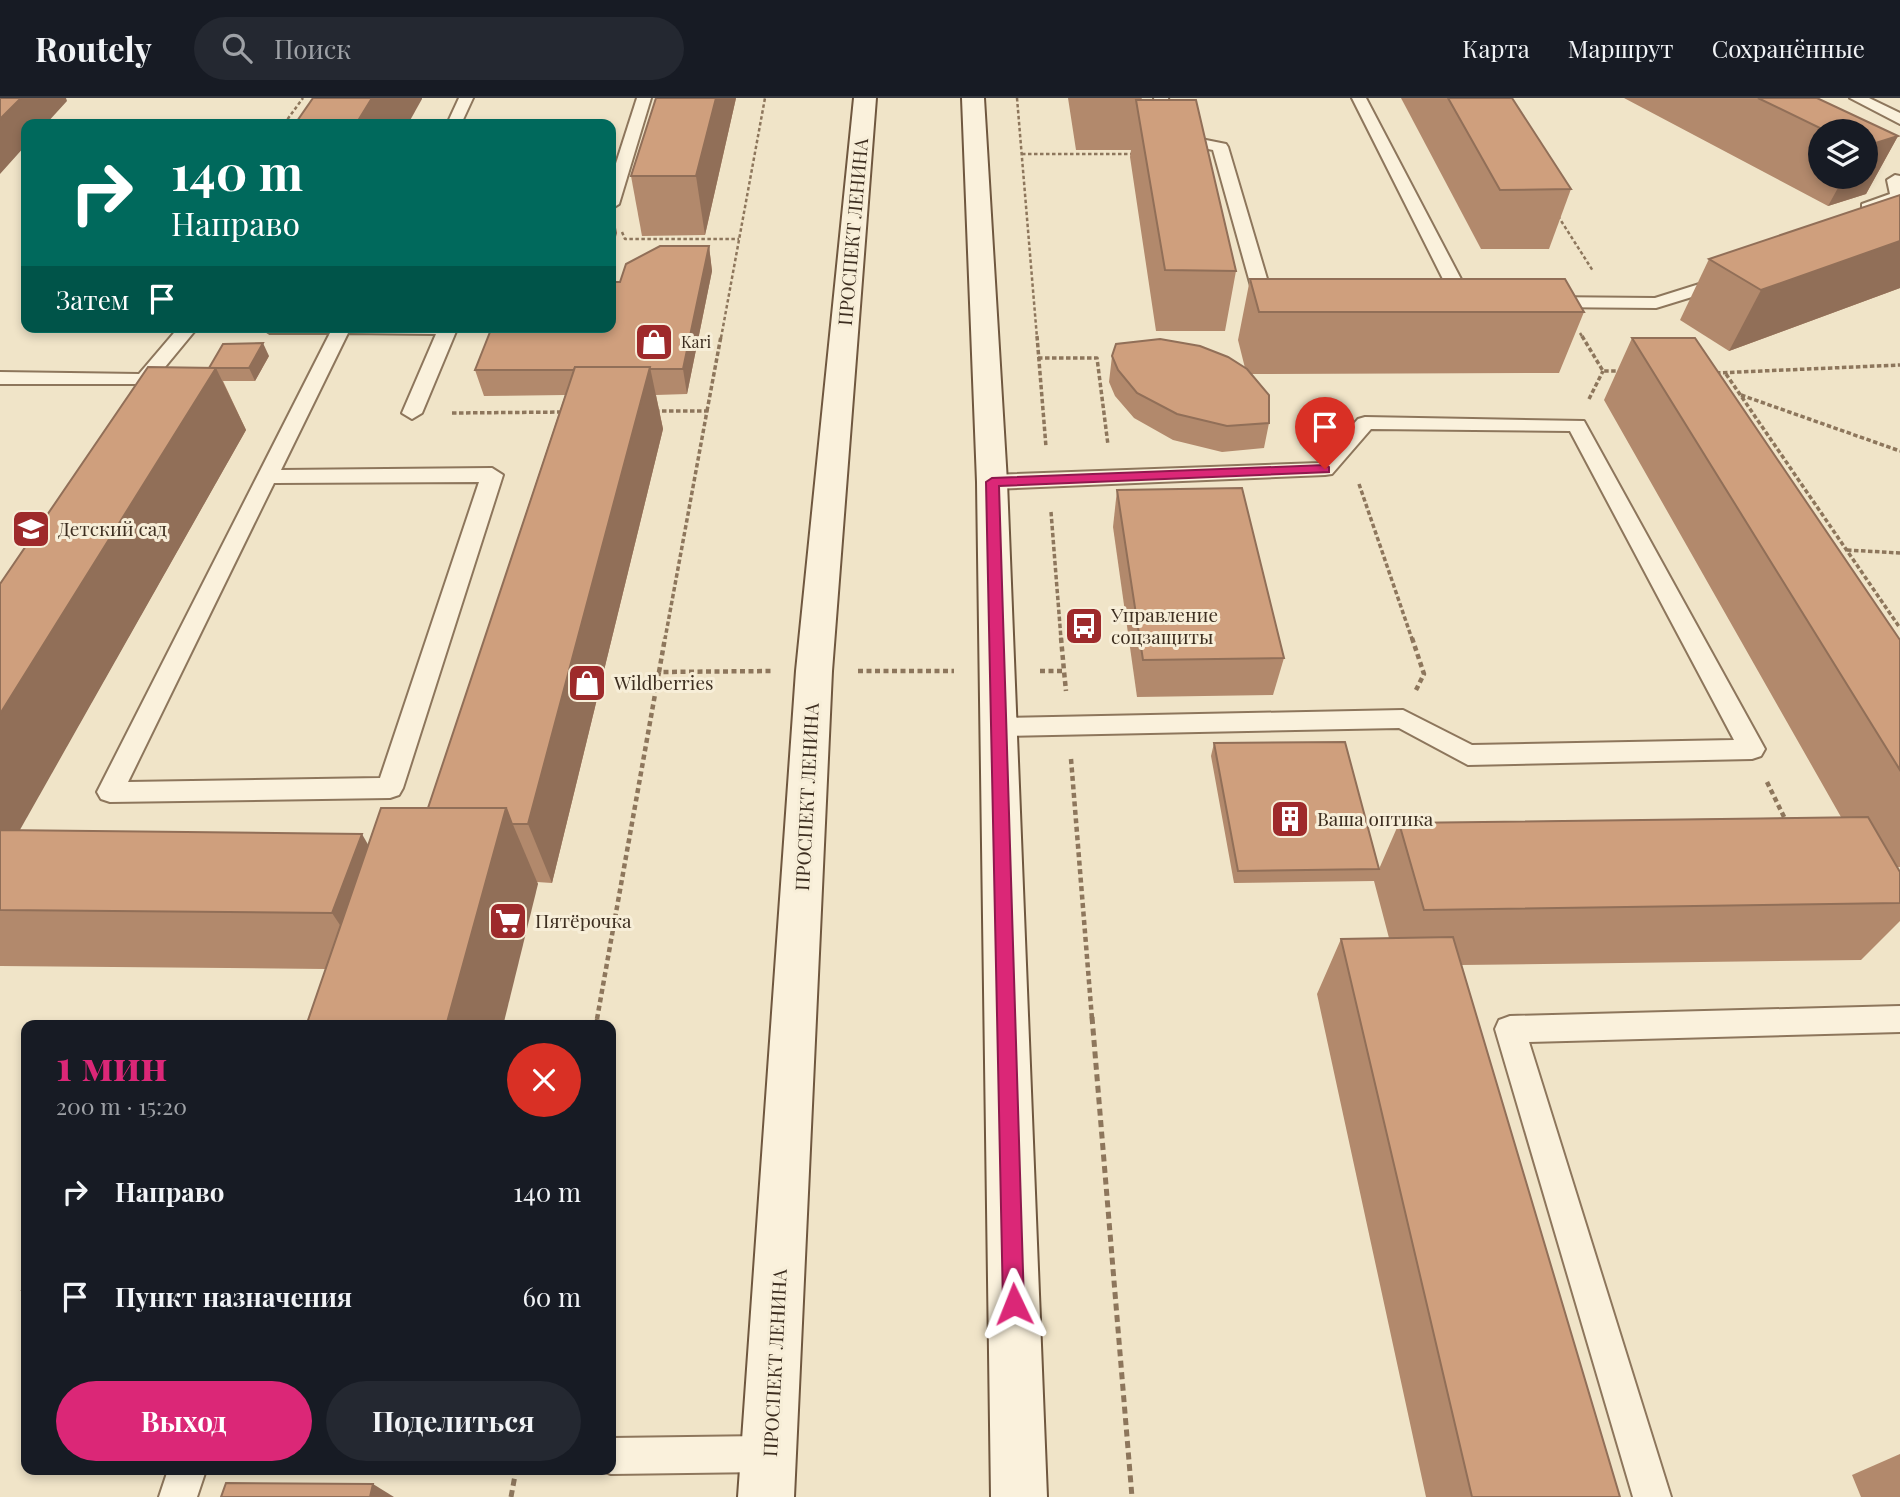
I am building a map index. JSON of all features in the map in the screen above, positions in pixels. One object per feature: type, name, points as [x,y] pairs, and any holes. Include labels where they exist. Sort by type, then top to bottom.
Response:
[{"type":"main road","name":"ПРОСПЕКТ ЛЕНИНА","points":[[766,1497],[814,671],[865,98]]},
{"type":"main road","points":[[973,98],[992,482],[1019,1497]]},
{"type":"lane","points":[[456,119],[466,98]]},
{"type":"lane","points":[[616,190],[643,98]]},
{"type":"lane","points":[[1161,98],[1169,136],[1220,147],[1265,304],[1292,304]]},
{"type":"lane","points":[[1359,98],[1464,302]]},
{"type":"lane","points":[[1857,98],[1900,118]]},
{"type":"lane","points":[[1850,216],[1899,196],[1897,180],[1878,172]]},
{"type":"lane","points":[[1525,302],[1656,303],[1744,275]]},
{"type":"lane","points":[[1437,302],[1489,302]]},
{"type":"lane","points":[[0,378],[144,380],[184,333]]},
{"type":"lane","points":[[267,477],[492,475],[390,788],[110,792],[230,550],[339,333]]},
{"type":"lane","points":[[412,413],[446,333]]},
{"type":"lane","points":[[992,482],[1325,469],[1365,423],[1577,425],[1752,749],[1468,755],[1403,719],[998,727]]},
{"type":"lane","points":[[1652,1497],[1510,1029],[1900,1020]]},
{"type":"lane","points":[[616,1456],[770,1454]]},
{"type":"lane","points":[[178,1497],[185,1475]]},
{"type":"path","points":[[288,119],[303,98]]},
{"type":"path","points":[[597,1020],[765,98]]},
{"type":"path","points":[[1017,98],[1132,1497]]},
{"type":"path","points":[[1022,154],[1165,153],[1189,141]]},
{"type":"path","points":[[1554,212],[1613,302]]},
{"type":"path","points":[[616,215],[625,239],[739,239]]},
{"type":"path","points":[[1562,302],[1603,371],[1630,372]]},
{"type":"path","points":[[1038,358],[1097,358],[1112,477]]},
{"type":"path","points":[[1712,373],[1900,365]]},
{"type":"path","points":[[1726,373],[1900,628]]},
{"type":"path","points":[[1740,395],[1900,451]]},
{"type":"path","points":[[653,411],[706,411]]},
{"type":"path","points":[[412,413],[573,412]]},
{"type":"path","points":[[1325,469],[1357,478],[1424,674],[1403,719]]},
{"type":"path","points":[[1846,550],[1900,553]]},
{"type":"path","points":[[659,672],[1064,671]]},
{"type":"path","points":[[1752,749],[1791,831]]},
{"type":"path","points":[[511,1497],[515,1475]]},
{"type":"building","points":[[0,98],[21,98],[0,119]]},
{"type":"building","points":[[313,98],[372,98],[359,119],[298,119]]},
{"type":"building","points":[[656,98],[716,98],[696,176],[631,176]]},
{"type":"building","points":[[1448,98],[1512,98],[1571,189],[1500,190]]},
{"type":"building","points":[[1758,98],[1817,98],[1862,119],[1808,119],[1808,122]]},
{"type":"building","points":[[1136,100],[1196,100],[1236,271],[1165,270]]},
{"type":"building","points":[[1878,127],[1898,136],[1878,142]]},
{"type":"building","points":[[1900,195],[1900,241],[1761,290],[1709,259]]},
{"type":"building","points":[[660,246],[709,246],[683,369],[575,367],[574,370],[475,370],[490,333],[616,333],[616,282],[620,282],[626,264]]},
{"type":"building","points":[[1250,279],[1565,279],[1584,312],[1259,312]]},
{"type":"building","points":[[1632,338],[1695,338],[1900,640],[1900,770]]},
{"type":"building","points":[[1160,339],[1200,346],[1228,357],[1247,369],[1269,395],[1269,423],[1227,426],[1177,414],[1137,393],[1118,370],[1112,356],[1116,344]]},
{"type":"building","points":[[263,343],[249,368],[209,368],[223,344]]},
{"type":"building","points":[[148,367],[216,368],[0,714],[0,584]]},
{"type":"building","points":[[575,367],[650,367],[528,824],[512,824],[506,808],[428,808]]},
{"type":"building","points":[[1242,488],[1284,658],[1143,660],[1117,490]]},
{"type":"building","name":"Ваша оптика","points":[[1345,742],[1379,869],[1238,871],[1214,743]]},
{"type":"building","points":[[381,808],[506,808],[448,1020],[308,1020]]},
{"type":"building","points":[[1868,817],[1900,872],[1900,903],[1424,910],[1399,823]]},
{"type":"building","points":[[0,830],[362,834],[332,913],[0,910]]},
{"type":"building","points":[[1453,937],[1620,1497],[1472,1497],[1341,939]]},
{"type":"building","points":[[226,1483],[373,1484],[370,1497],[221,1497]]},
{"type":"place","name":"Kari","points":[[654,342]]},
{"type":"place","name":"Детский сад","points":[[31,529]]},
{"type":"place","name":"Управление соцзащиты","points":[[1084,626]]},
{"type":"place","name":"Wildberries","points":[[587,683]]},
{"type":"place","name":"Ваша оптика","points":[[1290,819]]},
{"type":"place","name":"Пятёрочка","points":[[508,921]]},
{"type":"route","points":[[1014,1304],[992,482],[1325,469]]}]
